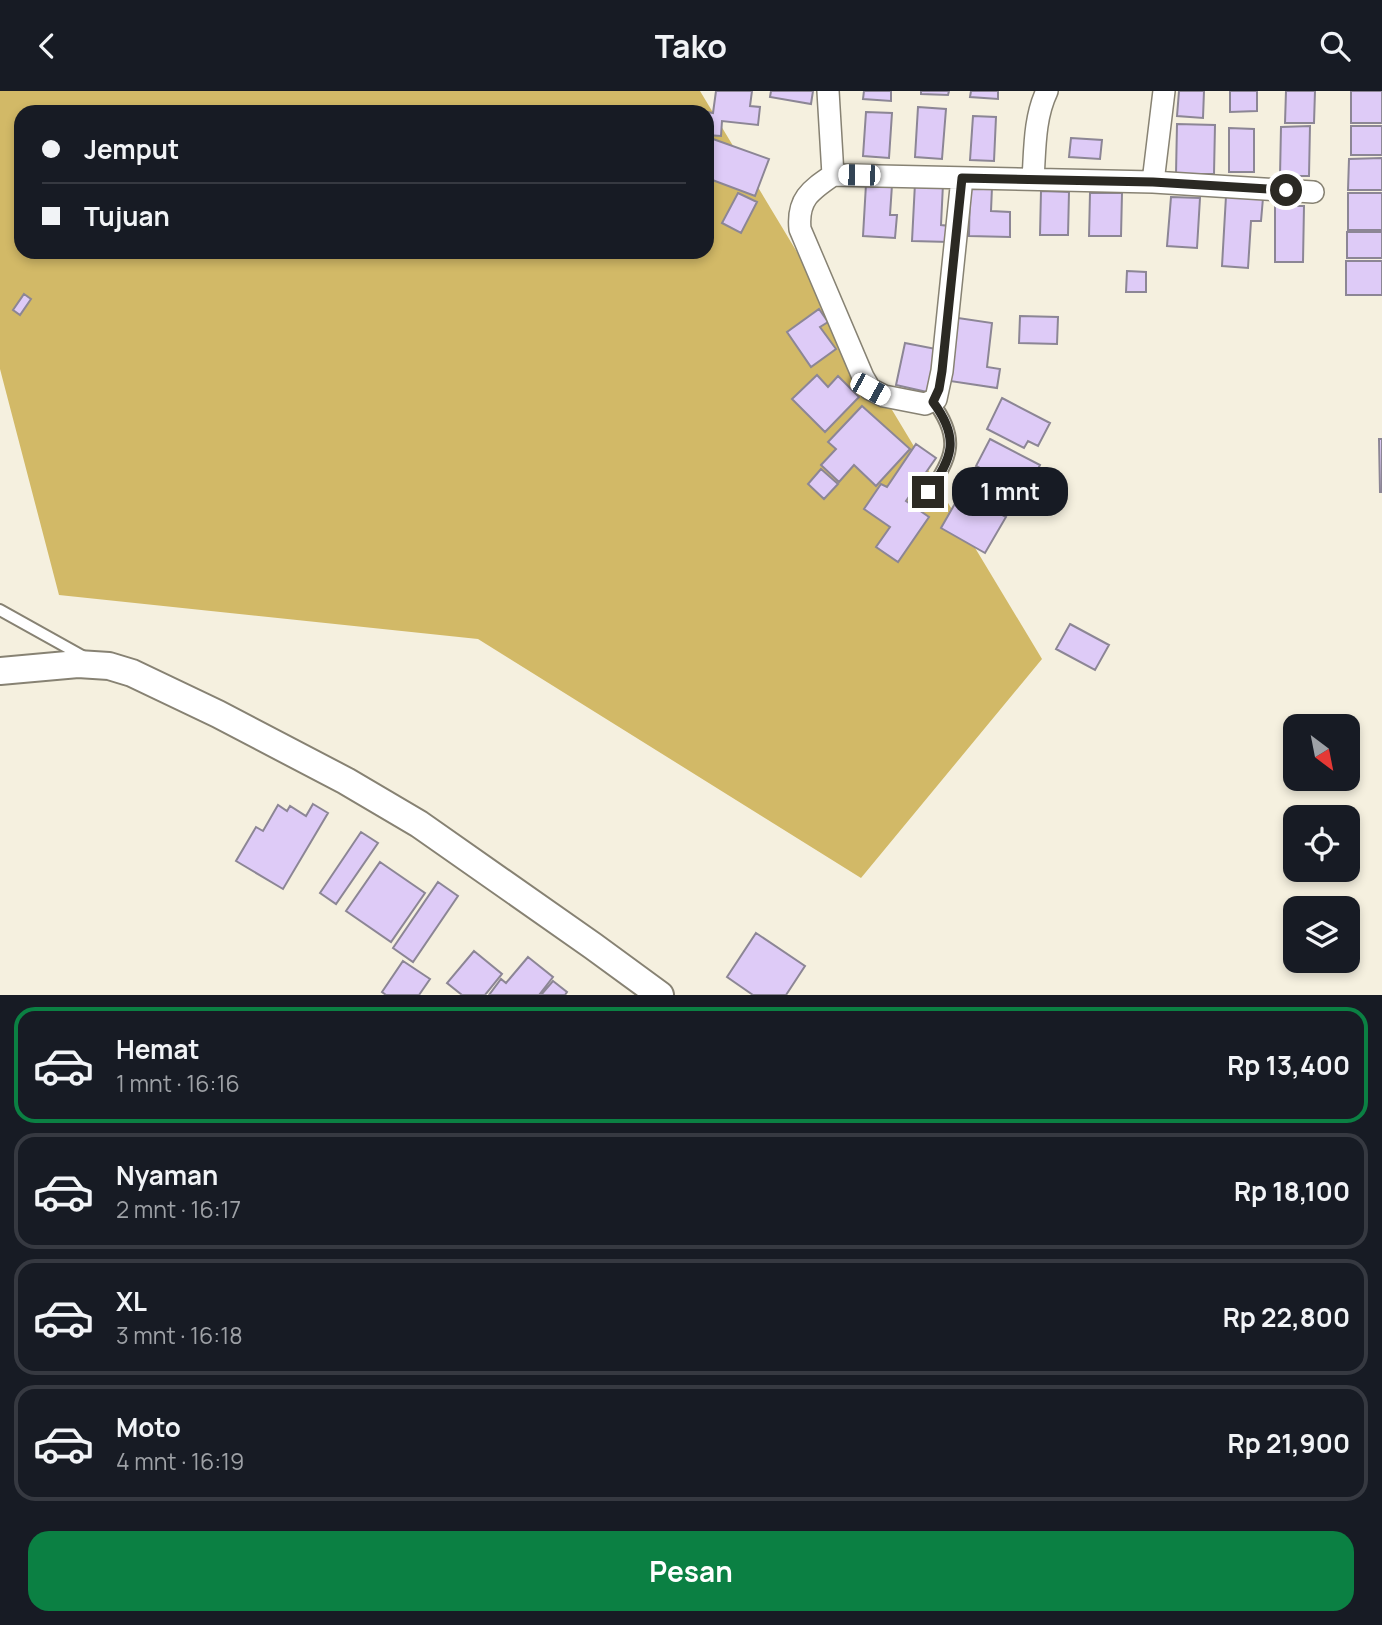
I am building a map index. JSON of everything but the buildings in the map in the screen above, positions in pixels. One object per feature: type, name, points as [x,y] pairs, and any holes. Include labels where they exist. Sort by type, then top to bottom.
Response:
[{"type":"street","points":[[828,91],[833,175]]},
{"type":"street","points":[[1033,179],[1040,105],[1047,91]]},
{"type":"street","points":[[1153,182],[1164,91]]},
{"type":"street","points":[[962,178],[939,389],[933,402],[925,404],[884,396],[870,389],[863,377],[800,229],[798,215],[802,202],[814,188],[833,175],[1153,182],[1313,192]]},
{"type":"street","points":[[0,671],[95,664],[132,673],[228,719],[346,781],[419,824],[660,995]]},
{"type":"lane","points":[[928,492],[948,459],[951,446],[950,432],[944,416],[933,402]]},
{"type":"lane","points":[[0,610],[95,664]]},
{"type":"shaded area","points":[[0,91],[700,91],[708,105],[14,105],[14,259],[714,259],[714,114],[1042,659],[861,878],[478,639],[59,595],[0,369]]},
{"type":"route","points":[[928,492],[940,476],[951,446],[950,432],[944,416],[933,402],[939,389],[942,371],[962,178],[1153,182],[1286,190]]}]
